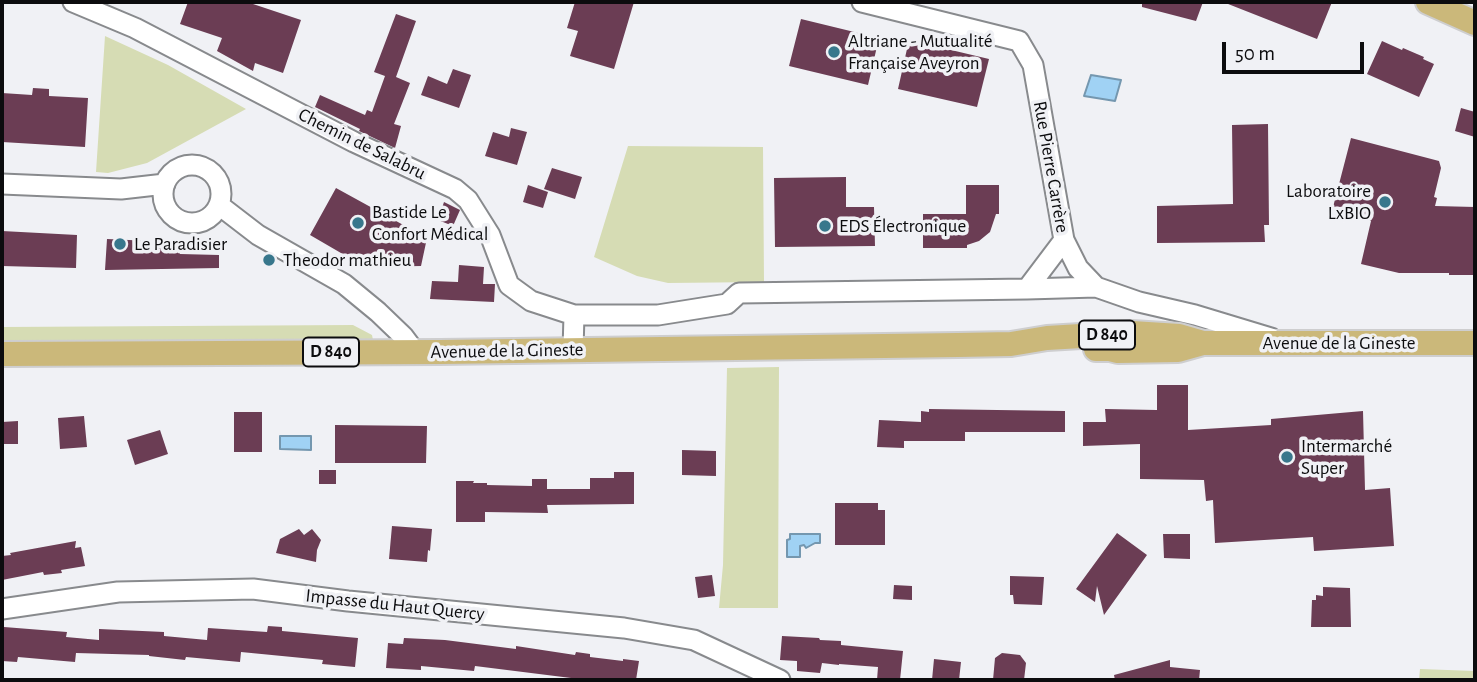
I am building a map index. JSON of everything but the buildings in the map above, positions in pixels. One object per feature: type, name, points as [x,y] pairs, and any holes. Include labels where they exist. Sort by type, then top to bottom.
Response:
[{"type":"main road","points":[[1428,2],[1475,23]]},
{"type":"main road","name":"Avenue de la Gineste","points":[[2,354],[1011,344],[1047,349],[1118,351],[1178,350],[1203,343],[1475,342]]},
{"type":"street","name":"Chemin de Salabru","points":[[73,2],[135,28],[343,136],[455,190],[468,200],[490,235],[509,285],[531,301],[574,315],[658,315],[727,304],[739,293],[1096,287]]},
{"type":"street","name":"Rue Pierre Carrère","points":[[862,2],[1018,41],[1033,65],[1064,240],[1079,268],[1096,287]]},
{"type":"street","points":[[201,167],[215,177],[220,186],[219,205],[207,219],[189,223],[180,220],[172,216],[167,208],[163,192],[165,184],[176,170],[201,167]]},
{"type":"street","points":[[2,184],[121,190],[165,184]]},
{"type":"street","points":[[121,190],[167,208]]},
{"type":"street","points":[[219,205],[258,235],[344,284],[378,312],[415,352]]},
{"type":"street","points":[[1027,289],[1064,240]]},
{"type":"street","points":[[1096,287],[1139,302],[1195,315],[1292,344]]},
{"type":"street","points":[[573,349],[574,315]]},
{"type":"street","name":"Impasse du Haut Quercy","points":[[2,609],[118,592],[253,589],[624,628],[694,640],[780,680]]},
{"type":"green space","points":[[105,36],[168,65],[246,109],[147,163],[108,173],[96,172]]},
{"type":"green space","points":[[628,146],[763,147],[764,282],[668,283],[637,276],[594,257]]},
{"type":"green space","points":[[353,325],[372,335],[373,340],[2,343],[2,327]]},
{"type":"green space","points":[[779,367],[778,608],[719,608],[723,565],[727,368]]},
{"type":"green space","points":[[1420,669],[1475,671],[1475,680],[1419,680]]},
{"type":"water","points":[[1091,75],[1121,80],[1115,101],[1084,96]]},
{"type":"water","points":[[280,436],[311,436],[311,450],[280,449]]},
{"type":"water","points":[[790,534],[820,534],[820,543],[806,548],[804,545],[800,546],[800,557],[787,557],[787,540],[790,539]]},
{"type":"place","name":"Altriane - Mutualité Française Aveyron","points":[[834,52]]},
{"type":"place","name":"Laboratoire LxBIO","points":[[1385,202]]},
{"type":"place","name":"Bastide Le Confort Médical","points":[[358,223]]},
{"type":"place","name":"EDS Électronique","points":[[825,226]]},
{"type":"place","name":"Le Paradisier","points":[[120,244]]},
{"type":"place","name":"Theodor mathieu","points":[[269,260]]},
{"type":"place","name":"Intermarché Super","points":[[1287,457]]}]
